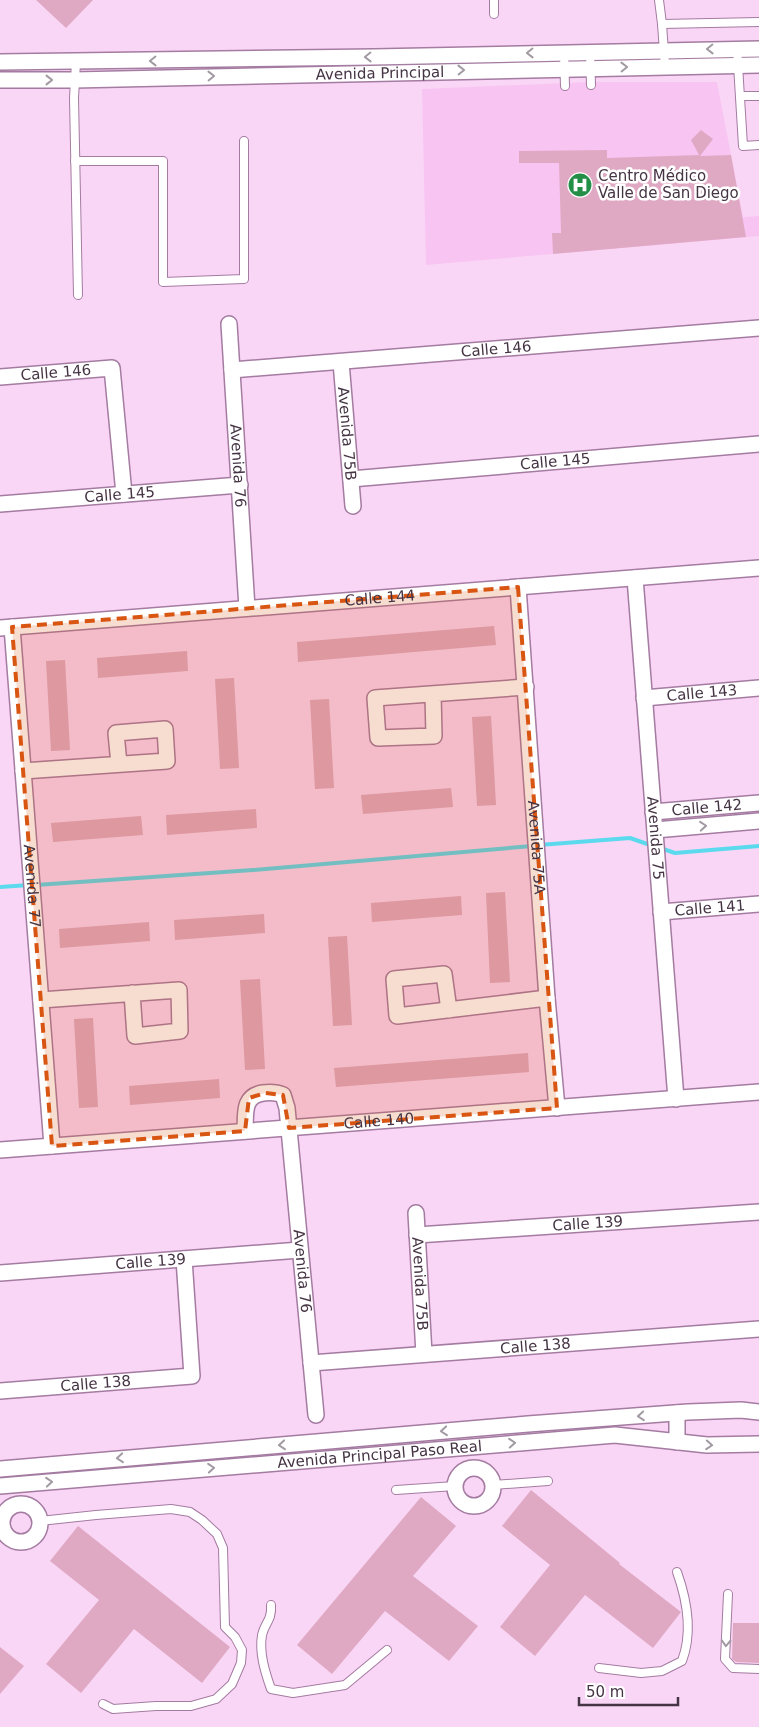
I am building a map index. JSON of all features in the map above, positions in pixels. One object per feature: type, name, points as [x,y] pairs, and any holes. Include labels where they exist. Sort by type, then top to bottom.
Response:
[{"type":"street","name":"Avenida Principal","points":[[0,80],[74,80],[565,68],[590,60],[665,50],[759,48]]},
{"type":"street","name":"Avenida Principal","points":[[0,62],[564,53],[590,60],[666,66],[759,65]]},
{"type":"street","points":[[296,58],[297,74]]},
{"type":"street","name":"Avenida 76","points":[[229,324],[247,608]]},
{"type":"street","name":"Calle 146","points":[[232,370],[759,328]]},
{"type":"street","name":"Avenida 75B","points":[[341,362],[353,506]]},
{"type":"street","name":"Calle 146","points":[[0,377],[112,368],[124,494]]},
{"type":"street","name":"Calle 145","points":[[351,479],[759,444]]},
{"type":"street","name":"Calle 145","points":[[0,504],[240,485]]},
{"type":"street","name":"Calle 144","points":[[6,627],[759,568]]},
{"type":"street","name":"Avenida 75","points":[[635,578],[676,1098]]},
{"type":"street","name":"Avenida 75A","points":[[518,587],[547,998],[557,1108]]},
{"type":"street","name":"Avenida 77","points":[[6,627],[23,772],[52,1146]]},
{"type":"street","points":[[432,694],[434,736],[378,738],[375,698],[526,687]]},
{"type":"street","name":"Calle 143","points":[[644,698],[759,688]]},
{"type":"street","points":[[23,772],[118,764]]},
{"type":"street","name":"Calle 142","points":[[653,812],[759,803]]},
{"type":"street","name":"Calle 142","points":[[655,840],[759,821]]},
{"type":"street","name":"Calle 141","points":[[661,912],[759,904]]},
{"type":"street","points":[[41,1000],[132,994]]},
{"type":"street","points":[[449,1010],[547,998]]},
{"type":"street","name":"Calle 140","points":[[0,1150],[759,1092]]},
{"type":"street","name":"Avenida 76","points":[[245,1131],[249,1098],[265,1093],[283,1095],[287,1108],[316,1415]]},
{"type":"street","name":"Calle 139","points":[[417,1235],[759,1212]]},
{"type":"street","name":"Avenida 75B","points":[[416,1213],[424,1354]]},
{"type":"street","name":"Calle 139","points":[[0,1273],[300,1250]]},
{"type":"street","name":"Calle 138","points":[[0,1391],[192,1376],[184,1259]]},
{"type":"street","name":"Calle 138","points":[[311,1363],[759,1329]]},
{"type":"street","name":"Avenida Principal Paso Real","points":[[0,1468],[677,1413],[741,1410],[759,1412]]},
{"type":"street","points":[[677,1413],[677,1442]]},
{"type":"street","points":[[473,1468],[477,1446],[476,1428]]},
{"type":"street","name":"Avenida Principal Paso Real","points":[[0,1486],[615,1436],[724,1446],[759,1444]]},
{"type":"street","points":[[17,1504],[24,1484],[23,1467]]},
{"type":"street","points":[[473,1468],[483,1470],[488,1474],[493,1485],[490,1498],[480,1505],[474,1506],[462,1502],[455,1486],[460,1474],[464,1470],[473,1468]]},
{"type":"street","points":[[17,1504],[24,1504],[35,1510],[40,1521],[40,1528],[33,1538],[21,1542],[10,1538],[1,1522],[7,1510],[17,1504]]},
{"type":"lane","points":[[494,0],[494,14]]},
{"type":"lane","points":[[659,0],[666,66]]},
{"type":"lane","points":[[662,24],[759,22]]},
{"type":"lane","points":[[737,49],[743,146],[759,145]]},
{"type":"lane","points":[[564,53],[565,86]]},
{"type":"lane","points":[[590,60],[591,85]]},
{"type":"lane","points":[[76,62],[74,80],[78,295]]},
{"type":"lane","points":[[740,96],[759,96]]},
{"type":"lane","points":[[75,161],[163,161],[163,282],[244,279],[244,141]]},
{"type":"lane","points":[[493,1485],[548,1481]]},
{"type":"lane","points":[[396,1490],[455,1486]]},
{"type":"lane","points":[[40,1521],[171,1509],[190,1512],[202,1520],[217,1534],[224,1548],[225,1627],[235,1637],[242,1650],[241,1663],[232,1684],[216,1699],[191,1706],[113,1709],[103,1704]]},
{"type":"lane","points":[[599,1668],[641,1673],[662,1672],[682,1661],[687,1647],[687,1602],[677,1572]]},
{"type":"lane","points":[[728,1594],[725,1659],[733,1668],[759,1669]]},
{"type":"lane","points":[[271,1605],[272,1615],[262,1634],[263,1668],[271,1689],[294,1693],[345,1685],[387,1650]]},
{"type":"highlighted area","points":[[518,587],[557,1108],[289,1128],[283,1095],[265,1093],[249,1098],[245,1131],[52,1146],[12,627]]},
{"type":"shaded area","name":"Centro Médico Valle de San Diego","points":[[590,82],[717,82],[743,217],[759,216],[759,236],[426,265],[422,89]]},
{"type":"building","points":[[36,0],[93,0],[66,28]]},
{"type":"building","points":[[701,130],[713,139],[700,156],[731,155],[746,237],[553,254],[552,233],[561,233],[559,163],[519,163],[519,151],[607,150],[607,158],[699,155],[691,140]]},
{"type":"building","points":[[494,626],[496,645],[298,662],[297,642]]},
{"type":"building","points":[[187,651],[188,671],[98,678],[97,658]]},
{"type":"building","points":[[65,660],[70,750],[51,751],[46,661]]},
{"type":"building","points":[[234,678],[239,768],[220,769],[215,679]]},
{"type":"building","points":[[329,699],[334,788],[315,789],[310,700]]},
{"type":"building","points":[[491,716],[496,805],[477,806],[472,717]]},
{"type":"building","points":[[451,788],[453,807],[363,814],[361,795]]},
{"type":"building","points":[[256,809],[257,828],[167,835],[166,815]]},
{"type":"building","points":[[141,816],[143,835],[53,842],[51,823]]},
{"type":"building","points":[[505,892],[510,982],[490,983],[486,893]]},
{"type":"building","points":[[461,896],[462,915],[372,922],[371,903]]},
{"type":"building","points":[[264,914],[265,933],[175,940],[174,920]]},
{"type":"building","points":[[149,922],[150,941],[60,948],[59,929]]},
{"type":"building","points":[[347,936],[352,1025],[333,1026],[328,937]]},
{"type":"building","points":[[260,979],[265,1069],[245,1070],[240,980]]},
{"type":"building","points":[[93,1018],[98,1107],[79,1108],[74,1019]]},
{"type":"building","points":[[528,1053],[529,1072],[336,1087],[334,1068]]},
{"type":"building","points":[[219,1079],[220,1098],[130,1105],[129,1086]]},
{"type":"building","points":[[531,1490],[619,1564],[681,1612],[653,1648],[585,1595],[535,1656],[500,1627],[550,1565],[502,1526]]},
{"type":"building","points":[[421,1497],[456,1526],[413,1576],[478,1626],[449,1661],[385,1611],[332,1674],[297,1645]]},
{"type":"building","points":[[78,1526],[230,1647],[202,1683],[134,1629],[81,1693],[46,1664],[99,1600],[50,1561]]},
{"type":"building","points":[[733,1623],[759,1623],[759,1663],[736,1662],[732,1659]]},
{"type":"building","points":[[0,1647],[24,1666],[0,1694]]},
{"type":"waterway","points":[[539,845],[630,838],[653,846]]},
{"type":"waterway","points":[[36,885],[253,870],[532,846]]},
{"type":"waterway","points":[[660,848],[675,853],[759,846]]},
{"type":"waterway","points":[[0,887],[29,885]]},
{"type":"place","name":"Centro Médico Valle de San Diego","points":[[580,185]]}]
